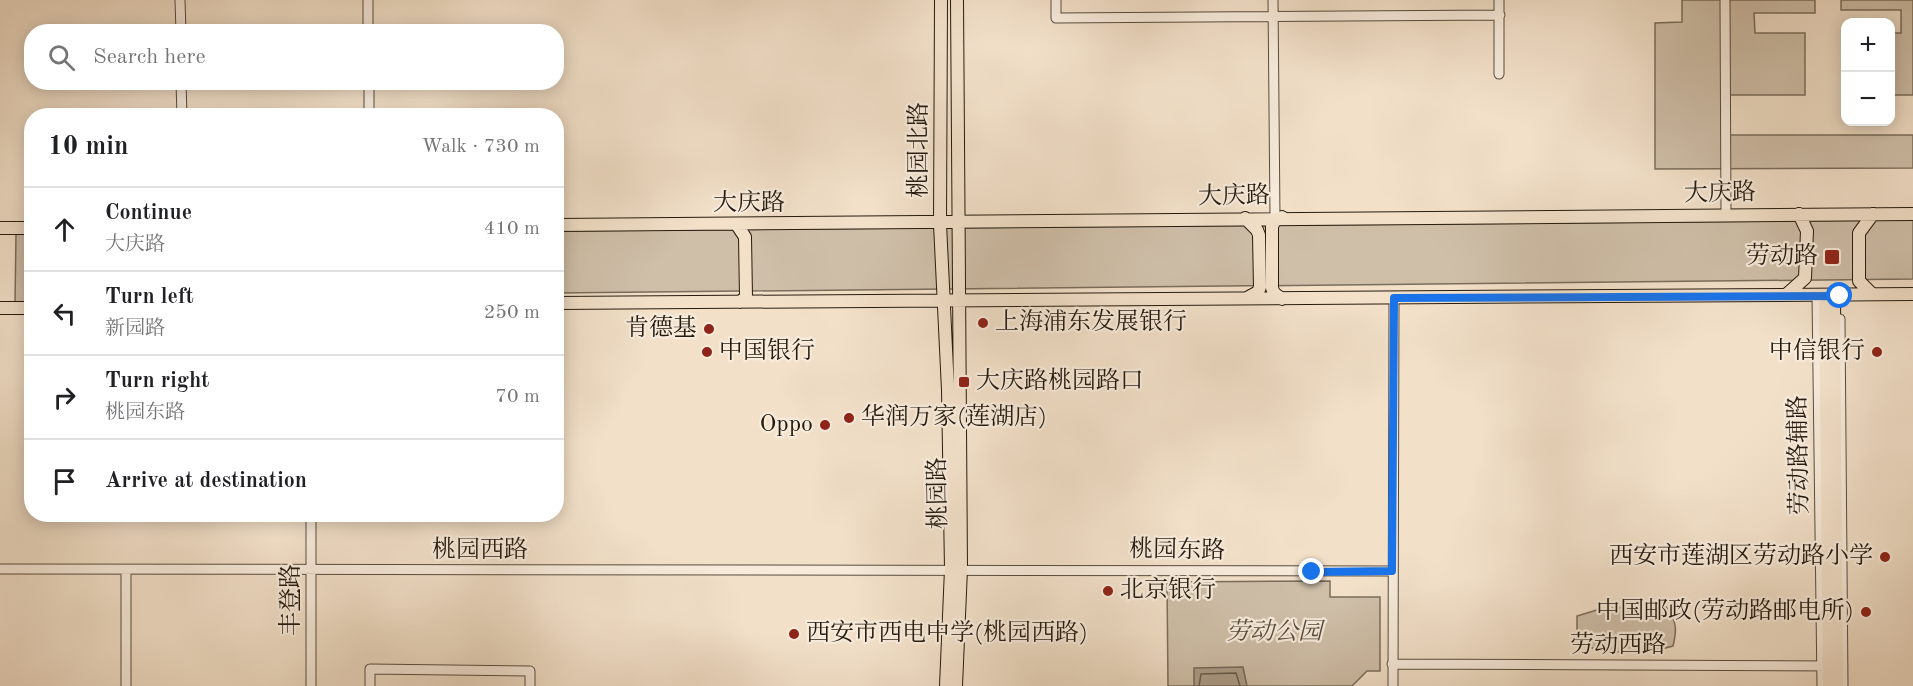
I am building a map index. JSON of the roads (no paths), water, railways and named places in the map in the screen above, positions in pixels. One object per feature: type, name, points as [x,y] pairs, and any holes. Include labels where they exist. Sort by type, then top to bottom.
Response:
[{"type":"main road","name":"桃园北路","points":[[941,0],[940,224],[945,299]]},
{"type":"main road","name":"桃园北路","points":[[958,2],[958,299]]},
{"type":"main road","points":[[1786,295],[1805,278],[1807,231],[1800,214]]},
{"type":"main road","points":[[1872,294],[1859,281],[1859,233],[1873,214]]},
{"type":"main road","name":"大庆路","points":[[564,225],[940,224],[1278,217],[1913,214]]},
{"type":"main road","points":[[1278,217],[1272,226],[1272,288],[1274,293],[1282,299]]},
{"type":"main road","points":[[1245,218],[1259,235],[1260,287],[1258,292],[1246,299]]},
{"type":"main road","points":[[737,225],[745,237],[746,297],[740,302]]},
{"type":"main road","points":[[756,225],[750,230],[750,297],[756,302]]},
{"type":"main road","points":[[0,228],[24,228]]},
{"type":"main road","points":[[564,303],[1913,294]]},
{"type":"main road","points":[[1829,295],[1833,666],[1837,686]]},
{"type":"main road","name":"桃园路","points":[[945,299],[956,569],[946,686]]},
{"type":"main road","name":"桃园路","points":[[956,686],[958,299]]},
{"type":"main road","points":[[0,308],[24,308]]},
{"type":"main road","points":[[1829,686],[1833,666]]},
{"type":"street","points":[[180,0],[181,24]]},
{"type":"street","points":[[368,0],[368,24]]},
{"type":"street","points":[[1056,0],[1056,18],[1500,15]]},
{"type":"street","points":[[1273,0],[1278,217]]},
{"type":"street","points":[[1499,0],[1499,74]]},
{"type":"street","points":[[1725,0],[1726,215]]},
{"type":"street","points":[[181,90],[182,108]]},
{"type":"street","points":[[369,90],[369,108]]},
{"type":"street","points":[[1393,686],[1394,298]]},
{"type":"street","name":"丰登路","points":[[311,522],[311,686]]},
{"type":"street","name":"桃园西路","points":[[0,569],[311,571],[956,569]]},
{"type":"street","name":"桃园东路","points":[[956,569],[1392,571]]},
{"type":"street","points":[[126,570],[126,686]]},
{"type":"street","name":"劳动西路","points":[[1392,664],[1833,666]]},
{"type":"street","points":[[1822,686],[1833,666]]},
{"type":"street","points":[[1833,666],[1843,686]]},
{"type":"street","points":[[370,686],[370,669],[530,671],[530,686]]},
{"type":"water","points":[[1243,667],[1247,686],[1194,686],[1194,668]]},
{"type":"place","name":"劳动路","points":[[1832,257]]},
{"type":"place","name":"上海浦东发展银行","points":[[983,323]]},
{"type":"place","name":"肯德基","points":[[709,329]]},
{"type":"place","name":"中国银行","points":[[707,352]]},
{"type":"place","name":"中信银行","points":[[1877,352]]},
{"type":"place","name":"大庆路桃园路口","points":[[964,382]]},
{"type":"place","name":"华润万家(莲湖店)","points":[[849,418]]},
{"type":"place","name":"Oppo","points":[[825,425]]},
{"type":"place","name":"西安市莲湖区劳动路小学","points":[[1885,557]]},
{"type":"place","name":"北京银行","points":[[1108,591]]},
{"type":"place","name":"中国邮政(劳动路邮电所)","points":[[1866,612]]},
{"type":"place","name":"西安市西电中学(桃园西路)","points":[[794,634]]},
{"type":"park label","name":"劳动公园","points":[[1274,633]]}]
